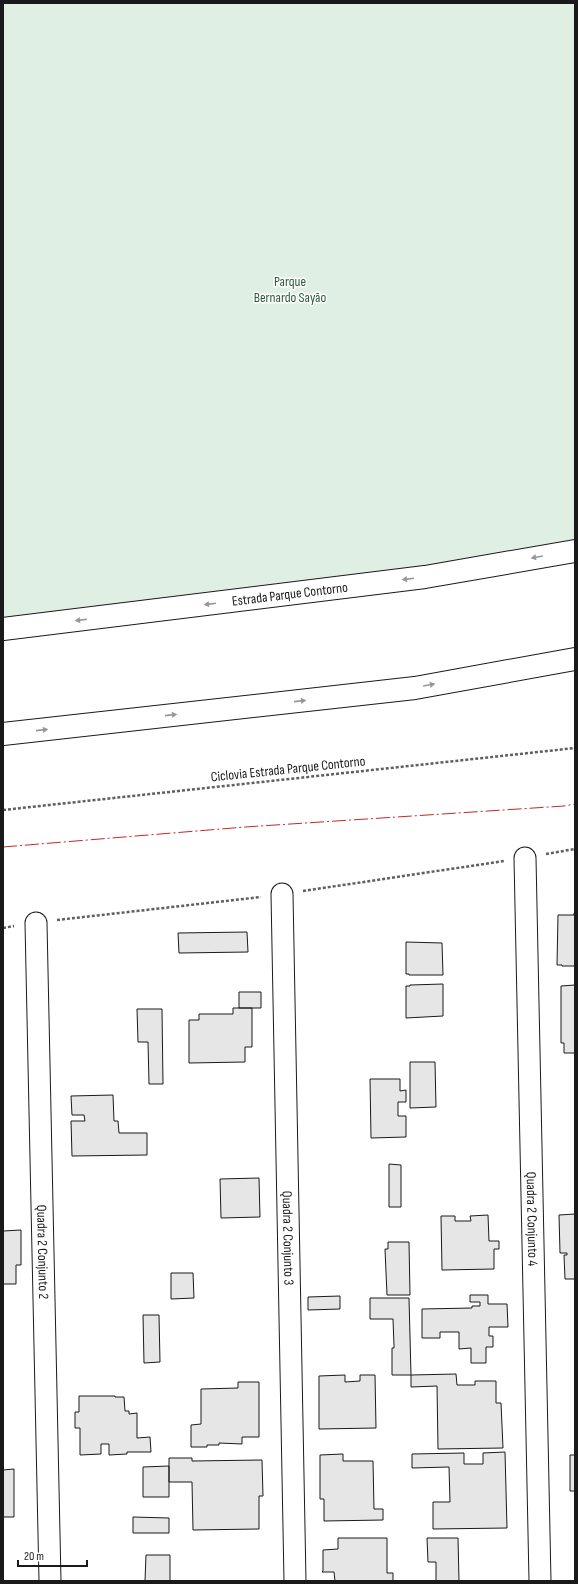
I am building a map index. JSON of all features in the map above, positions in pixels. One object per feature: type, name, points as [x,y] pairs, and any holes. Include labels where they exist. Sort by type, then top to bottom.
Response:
[{"type":"main road","name":"Estrada Parque Contorno","points":[[3,629],[425,577],[575,551]]},
{"type":"main road","points":[[3,734],[415,688],[575,659]]},
{"type":"street","name":"Quadra 2 Conjunto 4","points":[[526,858],[540,1581]]},
{"type":"street","name":"Quadra 2 Conjunto 3","points":[[282,894],[294,1581]]},
{"type":"street","name":"Quadra 2 Conjunto 2","points":[[36,923],[50,1581]]},
{"type":"path","name":"Ciclovia Estrada Parque Contorno","points":[[3,810],[575,748]]},
{"type":"green space","name":"Parque Bernardo Sayão","points":[[3,3],[575,3],[575,550],[3,619]]},
{"type":"building","points":[[574,913],[575,966],[557,965],[558,915],[574,915]]},
{"type":"building","points":[[247,932],[248,952],[179,953],[178,933]]},
{"type":"building","points":[[406,942],[442,943],[443,975],[406,974]]},
{"type":"building","points":[[443,984],[443,1016],[406,1018],[406,986]]},
{"type":"building","points":[[575,985],[575,1053],[564,1053],[564,1043],[561,1043],[561,986]]},
{"type":"building","points":[[239,992],[261,992],[261,1008],[239,1008]]},
{"type":"building","points":[[233,1008],[252,1008],[252,1047],[245,1047],[245,1062],[189,1063],[189,1020],[199,1020],[199,1014],[233,1014]]},
{"type":"building","points":[[137,1009],[162,1009],[163,1084],[149,1084],[148,1042],[138,1042]]},
{"type":"building","points":[[410,1062],[435,1062],[436,1107],[410,1108]]},
{"type":"building","points":[[370,1079],[400,1079],[400,1091],[406,1090],[406,1102],[398,1102],[398,1116],[406,1116],[406,1137],[371,1138]]},
{"type":"building","points":[[113,1095],[114,1121],[118,1121],[119,1133],[147,1133],[147,1155],[72,1156],[71,1121],[85,1121],[84,1115],[72,1115],[71,1096]]},
{"type":"building","points":[[389,1164],[401,1165],[401,1207],[389,1207]]},
{"type":"building","points":[[259,1178],[260,1217],[221,1218],[220,1179]]},
{"type":"building","points":[[575,1214],[575,1279],[565,1279],[564,1255],[567,1255],[567,1253],[560,1253],[559,1215]]},
{"type":"building","points":[[488,1215],[489,1241],[499,1241],[499,1249],[494,1249],[494,1269],[442,1270],[441,1216],[455,1216],[455,1221],[471,1221],[470,1216]]},
{"type":"building","points":[[21,1230],[21,1265],[16,1265],[16,1284],[3,1284],[3,1231]]},
{"type":"building","points":[[388,1242],[409,1242],[410,1295],[387,1295],[385,1249],[388,1249]]},
{"type":"building","points":[[171,1273],[193,1273],[194,1298],[171,1299]]},
{"type":"building","points":[[470,1295],[488,1295],[488,1304],[507,1304],[508,1327],[489,1327],[489,1336],[493,1336],[493,1347],[486,1347],[486,1363],[471,1363],[471,1348],[459,1349],[459,1332],[440,1332],[440,1338],[422,1338],[422,1309],[472,1308],[472,1306],[480,1306],[480,1302],[470,1302]]},
{"type":"building","points":[[340,1296],[340,1309],[308,1310],[308,1297]]},
{"type":"building","points":[[370,1298],[409,1298],[411,1375],[392,1375],[392,1348],[394,1348],[393,1319],[370,1319]]},
{"type":"building","points":[[143,1315],[159,1315],[160,1362],[144,1363]]},
{"type":"building","points":[[456,1374],[457,1385],[475,1385],[475,1381],[496,1381],[496,1403],[501,1403],[503,1448],[438,1449],[437,1386],[411,1387],[411,1375]]},
{"type":"building","points":[[345,1375],[345,1382],[360,1381],[360,1375],[375,1375],[376,1428],[319,1429],[319,1376]]},
{"type":"building","points":[[238,1382],[259,1382],[259,1437],[242,1437],[242,1444],[219,1443],[219,1445],[207,1445],[207,1447],[191,1447],[191,1425],[201,1424],[201,1389],[238,1388]]},
{"type":"building","points":[[79,1396],[124,1397],[125,1411],[129,1411],[129,1414],[137,1413],[137,1438],[150,1437],[151,1452],[127,1452],[127,1454],[109,1455],[109,1444],[101,1444],[101,1454],[80,1455],[80,1428],[75,1428],[75,1412],[79,1412]]},
{"type":"building","points":[[505,1452],[507,1528],[433,1529],[433,1502],[450,1502],[449,1467],[412,1468],[412,1454],[464,1453],[464,1464],[483,1464],[483,1453]]},
{"type":"building","points":[[343,1454],[343,1461],[373,1461],[374,1509],[383,1509],[383,1520],[324,1521],[324,1499],[320,1499],[320,1455]]},
{"type":"building","points":[[570,1455],[575,1455],[575,1491],[570,1491]]},
{"type":"building","points":[[169,1458],[192,1458],[192,1461],[262,1460],[263,1496],[259,1496],[259,1529],[193,1530],[192,1482],[169,1482]]},
{"type":"building","points":[[169,1466],[169,1497],[143,1497],[143,1467]]},
{"type":"building","points":[[14,1469],[14,1517],[3,1517],[3,1470]]},
{"type":"building","points":[[133,1517],[169,1518],[169,1533],[133,1533]]},
{"type":"building","points":[[338,1538],[387,1538],[387,1573],[393,1573],[393,1581],[335,1581],[334,1572],[322,1572],[323,1550],[338,1549]]},
{"type":"building","points":[[427,1538],[458,1538],[459,1581],[436,1581],[436,1562],[428,1562]]},
{"type":"building","points":[[146,1555],[170,1555],[170,1581],[145,1581]]},
{"type":"power","points":[[3,847],[245,827],[564,806],[575,804]]}]
